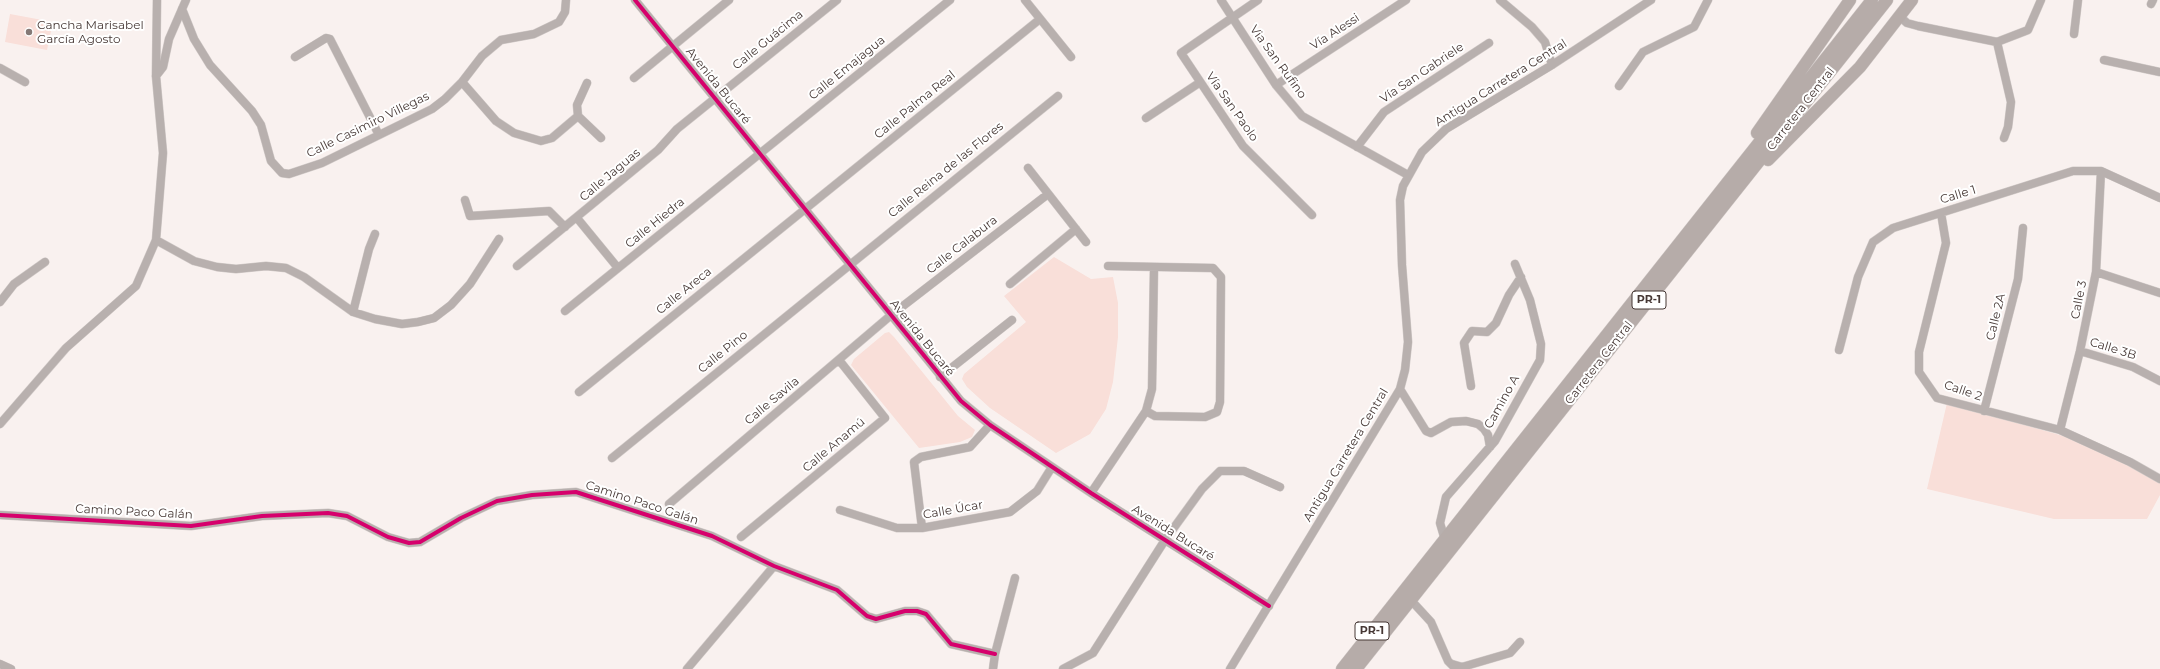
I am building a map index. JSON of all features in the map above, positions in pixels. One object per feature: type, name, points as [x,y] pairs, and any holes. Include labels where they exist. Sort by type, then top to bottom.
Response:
[{"type":"highway","points":[[1734,174],[1746,148],[1850,0]]},
{"type":"highway","name":"Carretera Central","points":[[1356,669],[1445,540],[1872,0]]},
{"type":"highway","name":"Carretera Central","points":[[1342,669],[1407,596],[1748,176],[1887,0]]},
{"type":"highway","points":[[1748,176],[1775,154],[1860,67],[1912,0]]},
{"type":"street","points":[[0,424],[66,348],[136,286],[156,240],[163,153],[156,76],[157,0]]},
{"type":"street","points":[[156,76],[163,67],[169,39],[186,0]]},
{"type":"street","name":"Calle Casimiro Villegas","points":[[182,9],[194,38],[210,65],[252,111],[261,125],[270,161],[282,172],[289,174],[322,163],[432,109],[462,82],[482,56],[501,40],[534,34],[559,22],[565,12],[566,0]]},
{"type":"street","name":"Avenida Bucaré","points":[[635,0],[673,44],[714,98],[850,264],[890,316],[940,377],[962,401],[990,425],[1052,467],[1269,606]]},
{"type":"street","points":[[634,78],[673,44],[729,0]]},
{"type":"street","name":"Calle Guácima","points":[[714,98],[837,0]]},
{"type":"street","name":"Calle Emajagua","points":[[760,154],[949,0]]},
{"type":"street","points":[[1025,0],[1071,57]]},
{"type":"street","name":"Via San Rufino","points":[[1221,0],[1276,85],[1302,116],[1408,175]]},
{"type":"street","points":[[1232,18],[1258,0]]},
{"type":"street","name":"Vía Alessi","points":[[1276,85],[1406,0]]},
{"type":"street","points":[[1500,0],[1532,26],[1545,42],[1552,65]]},
{"type":"street","name":"Antigua Carretera Central","points":[[1230,669],[1400,389],[1405,370],[1408,342],[1400,200],[1403,186],[1408,175],[1422,152],[1446,129],[1552,65],[1651,0]]},
{"type":"street","points":[[1619,86],[1643,52],[1694,27],[1708,0]]},
{"type":"street","points":[[1899,16],[1907,23],[1918,26],[1997,42],[2028,30],[2042,0]]},
{"type":"street","points":[[2074,34],[2078,0]]},
{"type":"street","name":"Vía San Paolo","points":[[1232,18],[1181,53],[1199,83],[1243,146],[1312,215]]},
{"type":"street","name":"Calle Palma Real","points":[[805,209],[1040,19]]},
{"type":"street","points":[[295,57],[326,38],[330,39],[379,135]]},
{"type":"street","points":[[1997,42],[2011,102],[2008,127],[2004,138]]},
{"type":"street","name":"Vía San Gabriele","points":[[1357,147],[1384,112],[1489,43]]},
{"type":"street","points":[[2104,60],[2160,72]]},
{"type":"street","points":[[0,68],[25,82]]},
{"type":"street","points":[[462,82],[496,121],[514,133],[530,139],[541,141],[552,138],[578,116]]},
{"type":"street","points":[[587,83],[577,105],[578,116],[601,138]]},
{"type":"street","points":[[1146,118],[1199,83]]},
{"type":"street","name":"Calle Reina de las Flores","points":[[850,264],[1058,96]]},
{"type":"street","name":"Calle Jaguas","points":[[517,266],[658,150],[677,129],[714,98]]},
{"type":"street","name":"Calle Hiedra","points":[[565,311],[760,154]]},
{"type":"street","points":[[1028,168],[1086,242]]},
{"type":"street","name":"Calle 1","points":[[1839,350],[1858,277],[1873,242],[1893,228],[2073,171],[2100,171],[2159,194]]},
{"type":"street","name":"Calle 3","points":[[2060,430],[2080,352],[2096,272],[2100,171]]},
{"type":"street","name":"Calle Calabura","points":[[890,316],[1048,194]]},
{"type":"street","points":[[465,200],[470,216],[549,211],[565,227]]},
{"type":"street","name":"Calle Areca","points":[[579,392],[805,209]]},
{"type":"street","name":"Calle 2","points":[[1941,213],[1946,243],[1919,352],[1919,372],[1937,398],[2060,430],[2130,462],[2160,478]]},
{"type":"street","points":[[577,218],[618,268]]},
{"type":"street","name":"Calle 2A","points":[[1984,411],[2018,279],[2023,228]]},
{"type":"street","points":[[1010,284],[1076,229]]},
{"type":"street","points":[[353,312],[369,249],[375,234]]},
{"type":"street","points":[[156,240],[194,261],[217,267],[236,269],[266,266],[286,268],[304,277],[353,312],[375,320],[402,324],[434,318],[451,305],[470,284],[499,239]]},
{"type":"street","points":[[0,302],[14,284],[45,262]]},
{"type":"street","name":"Calle Pino","points":[[612,458],[850,264]]},
{"type":"street","name":"Camino A","points":[[1445,540],[1440,523],[1446,497],[1495,441],[1540,360],[1541,344],[1530,300],[1515,264]]},
{"type":"street","points":[[1108,266],[1213,268],[1221,277],[1220,402],[1217,412],[1205,417],[1155,416],[1146,411]]},
{"type":"street","points":[[1091,493],[1146,411],[1152,389],[1154,268]]},
{"type":"street","points":[[2096,272],[2160,293]]},
{"type":"street","points":[[1471,386],[1464,343],[1472,331],[1487,332],[1496,323],[1509,295],[1521,278]]},
{"type":"street","name":"Calle Savila","points":[[669,504],[890,316]]},
{"type":"street","points":[[940,377],[1012,320]]},
{"type":"street","name":"Calle 3B","points":[[2080,352],[2133,367],[2160,381]]},
{"type":"street","name":"Calle Anamú","points":[[741,537],[885,418],[839,360]]},
{"type":"street","points":[[1400,389],[1426,432],[1431,433],[1451,422],[1466,420],[1478,424],[1484,429],[1488,435],[1490,447]]},
{"type":"street","points":[[922,528],[914,462],[921,457],[970,447],[990,425]]},
{"type":"street","name":"Calle Úcar","points":[[840,510],[897,528],[922,528],[1010,512],[1037,491],[1052,467]]},
{"type":"street","points":[[1063,669],[1093,653],[1164,540],[1202,489],[1220,471],[1244,471],[1280,488]]},
{"type":"street","name":"Camino Paco Galán","points":[[0,515],[191,526],[262,516],[328,513],[347,516],[388,537],[408,544],[420,542],[461,518],[497,501],[532,495],[576,492],[712,536],[774,566],[836,590],[867,616],[876,618],[905,611],[917,611],[926,614],[951,644],[995,654]]},
{"type":"street","points":[[687,669],[774,566]]},
{"type":"street","points":[[993,669],[995,654],[1015,578]]},
{"type":"street","points":[[1407,596],[1431,622],[1453,666],[1462,667],[1510,653],[1520,642]]},
{"type":"street","points":[[0,664],[11,669]]},
{"type":"shaded area","name":"Cancha Marisabel García Agosto","points":[[10,14],[53,22],[47,50],[5,42]]},
{"type":"shaded area","points":[[1054,257],[1091,279],[1113,277],[1118,303],[1118,337],[1113,382],[1106,409],[1090,434],[1056,453],[990,408],[967,387],[962,379],[964,374],[1026,322],[1004,296]]},
{"type":"shaded area","points":[[889,332],[894,337],[958,416],[975,430],[972,437],[960,442],[919,448],[851,365],[854,359],[885,333]]},
{"type":"shaded area","points":[[1947,403],[2074,439],[2160,480],[2160,495],[2147,519],[2054,519],[1927,489]]},
{"type":"cycle path","points":[[635,0],[961,401],[990,425],[1091,493],[1269,606]]},
{"type":"cycle path","points":[[0,515],[191,526],[262,516],[328,513],[347,516],[388,537],[409,543],[420,542],[461,518],[497,501],[532,495],[576,492],[712,536],[774,566],[837,590],[867,616],[876,619],[905,611],[917,611],[926,614],[951,644],[995,654]]},
{"type":"place","name":"Cancha Marisabel García Agosto","points":[[29,32]]}]
